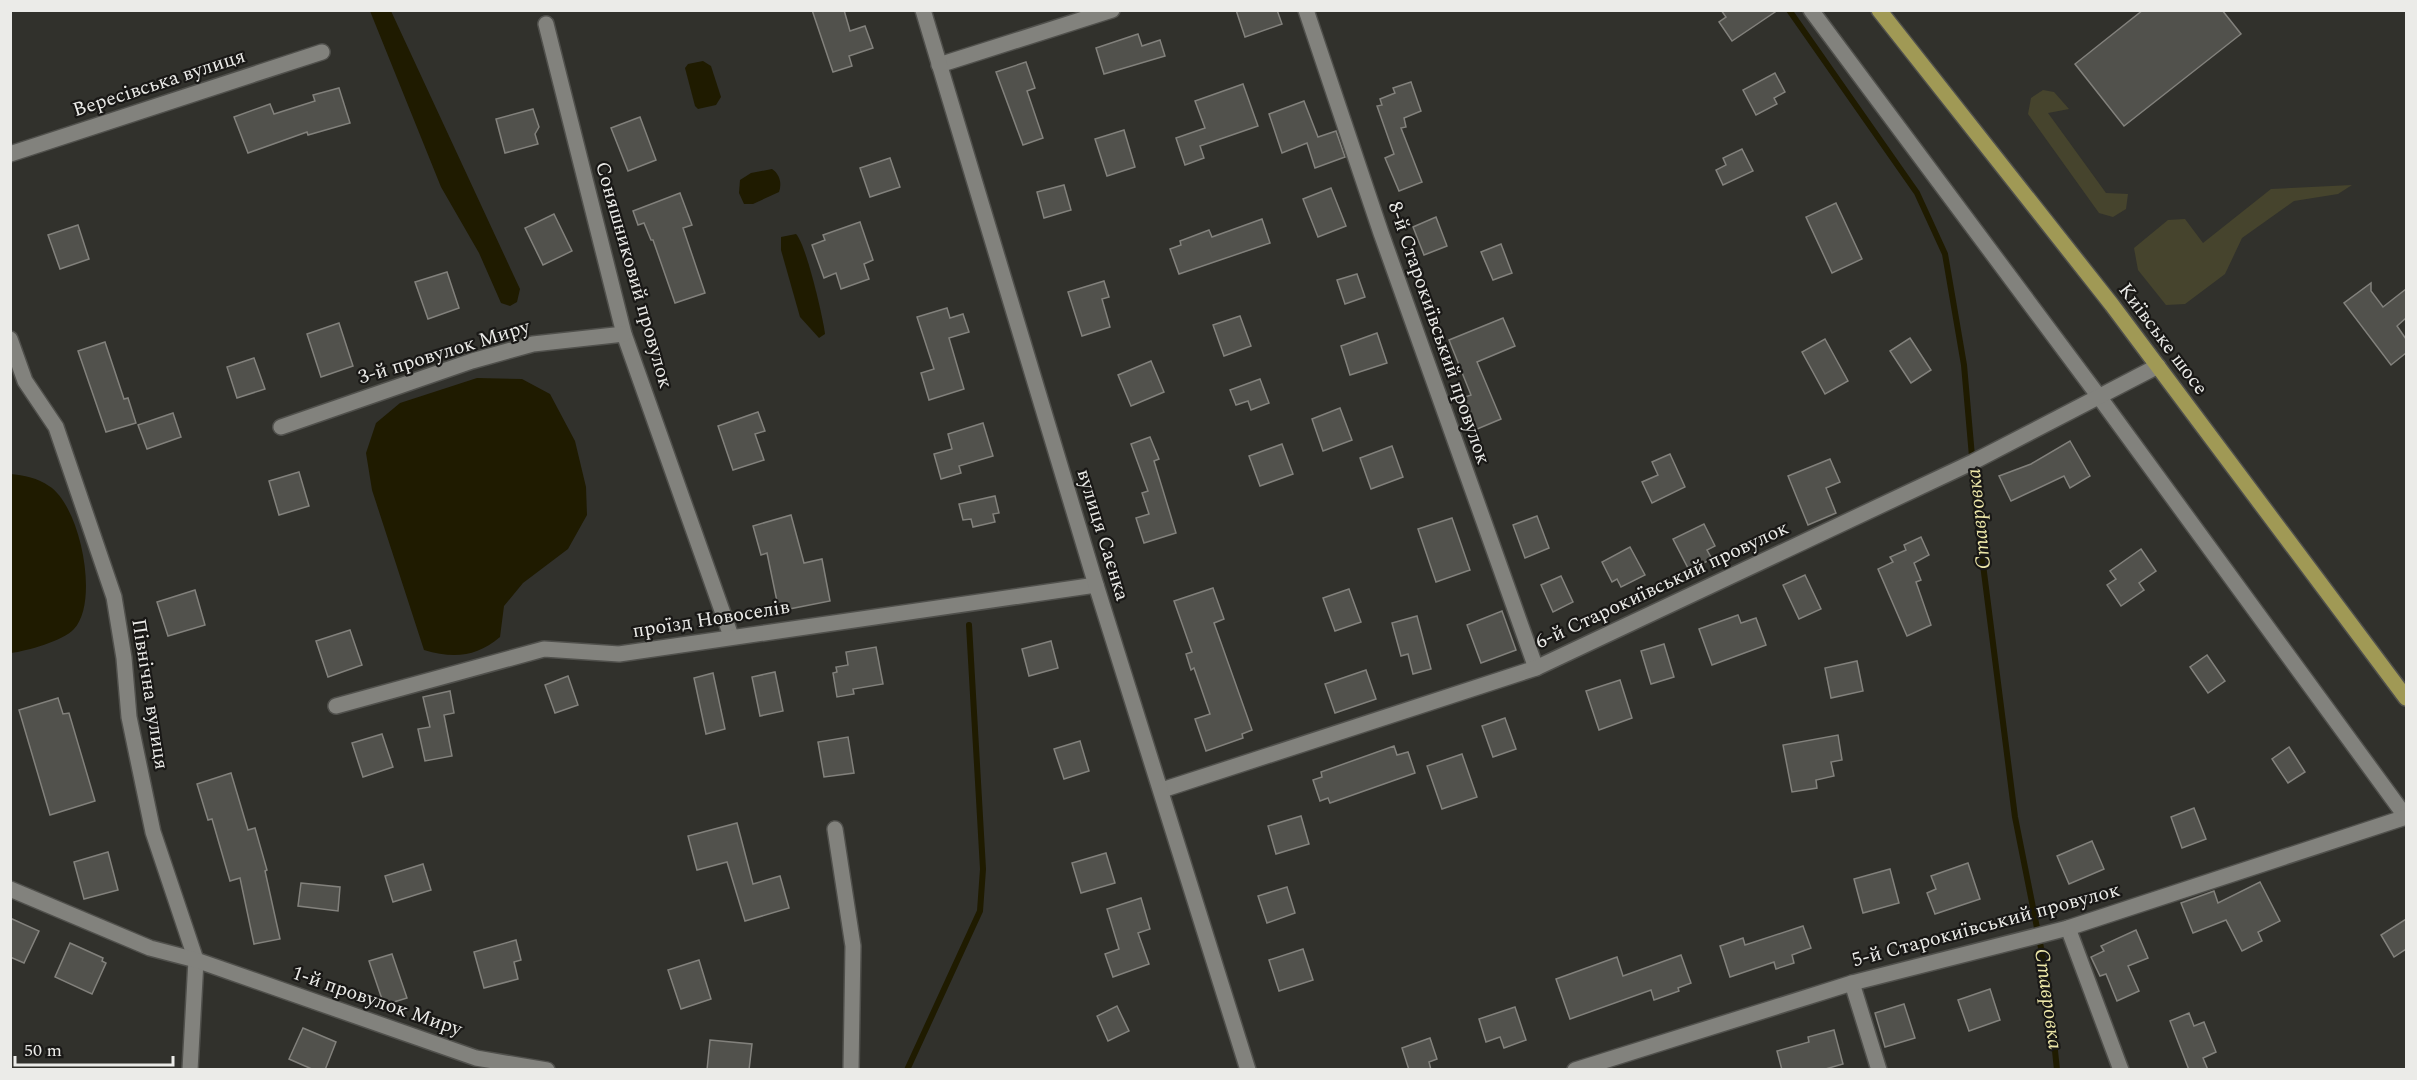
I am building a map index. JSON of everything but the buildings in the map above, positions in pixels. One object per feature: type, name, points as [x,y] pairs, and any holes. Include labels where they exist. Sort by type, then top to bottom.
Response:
[{"type":"main road","name":"Київське шосе","points":[[1878,10],[2079,263],[2406,698]]},
{"type":"street","name":"вулиця Саєнка","points":[[923,10],[1096,585],[1248,1070]]},
{"type":"street","points":[[939,65],[1112,10]]},
{"type":"street","name":"8-й Старокиївський провулок","points":[[1306,10],[1381,233],[1536,668]]},
{"type":"street","points":[[1811,10],[2100,398],[2406,817]]},
{"type":"street","name":"Соняшниковий провулок","points":[[546,24],[624,334],[731,636]]},
{"type":"street","name":"Вересівська вулиця","points":[[10,154],[321,52]]},
{"type":"street","name":"3-й провулок Миру","points":[[281,427],[472,361],[533,344],[624,334]]},
{"type":"street","name":"Північна вулиця","points":[[10,339],[25,381],[56,427],[114,597],[124,658],[129,717],[153,832],[196,960],[190,1070]]},
{"type":"street","name":"6-й Старокиївський провулок","points":[[1162,790],[1536,668],[1973,462],[2158,366]]},
{"type":"street","name":"проїзд Новоселів","points":[[336,706],[544,649],[619,654],[1096,585]]},
{"type":"street","name":"5-й Старокиївський провулок","points":[[1575,1070],[1852,983],[2068,928],[2406,817]]},
{"type":"street","points":[[835,829],[853,946],[851,1070]]},
{"type":"street","name":"1-й провулок Миру","points":[[10,889],[150,948],[196,960],[476,1058],[547,1070]]},
{"type":"street","points":[[2068,928],[2121,1070]]},
{"type":"street","points":[[1852,983],[1879,1070]]},
{"type":"shaded area","points":[[370,11],[391,11],[520,289],[517,302],[510,306],[501,303],[479,253],[441,187]]},
{"type":"shaded area","points":[[703,61],[711,66],[721,97],[716,105],[698,109],[695,106],[685,68],[688,64]]},
{"type":"shaded area","points":[[2043,90],[2054,92],[2069,109],[2048,113],[2106,193],[2128,194],[2126,209],[2113,217],[2099,213],[2028,114],[2031,98]]},
{"type":"shaded area","points":[[772,169],[780,179],[779,192],[753,204],[744,204],[739,193],[740,180],[751,173]]},
{"type":"shaded area","points":[[2352,185],[2338,194],[2294,201],[2242,238],[2225,274],[2185,304],[2166,305],[2138,270],[2134,248],[2168,220],[2185,219],[2203,243],[2271,189]]},
{"type":"shaded area","points":[[796,234],[809,266],[821,313],[825,334],[819,338],[800,317],[781,250],[781,237]]},
{"type":"shaded area","points":[[477,378],[522,379],[550,394],[575,441],[586,487],[587,515],[568,549],[523,583],[504,606],[500,637],[473,652],[445,655],[424,650],[372,490],[366,453],[376,423],[400,403]]},
{"type":"shaded area","points":[[10,474],[40,481],[60,496],[70,512],[77,532],[86,576],[82,616],[74,629],[35,648],[11,653]]},
{"type":"waterway","name":"Ставровка","points":[[1789,10],[1917,193],[1945,254],[1964,365],[1978,525],[2015,817],[2048,983],[2057,1070]]},
{"type":"waterway","points":[[907,1070],[980,911],[983,869],[969,625]]}]
